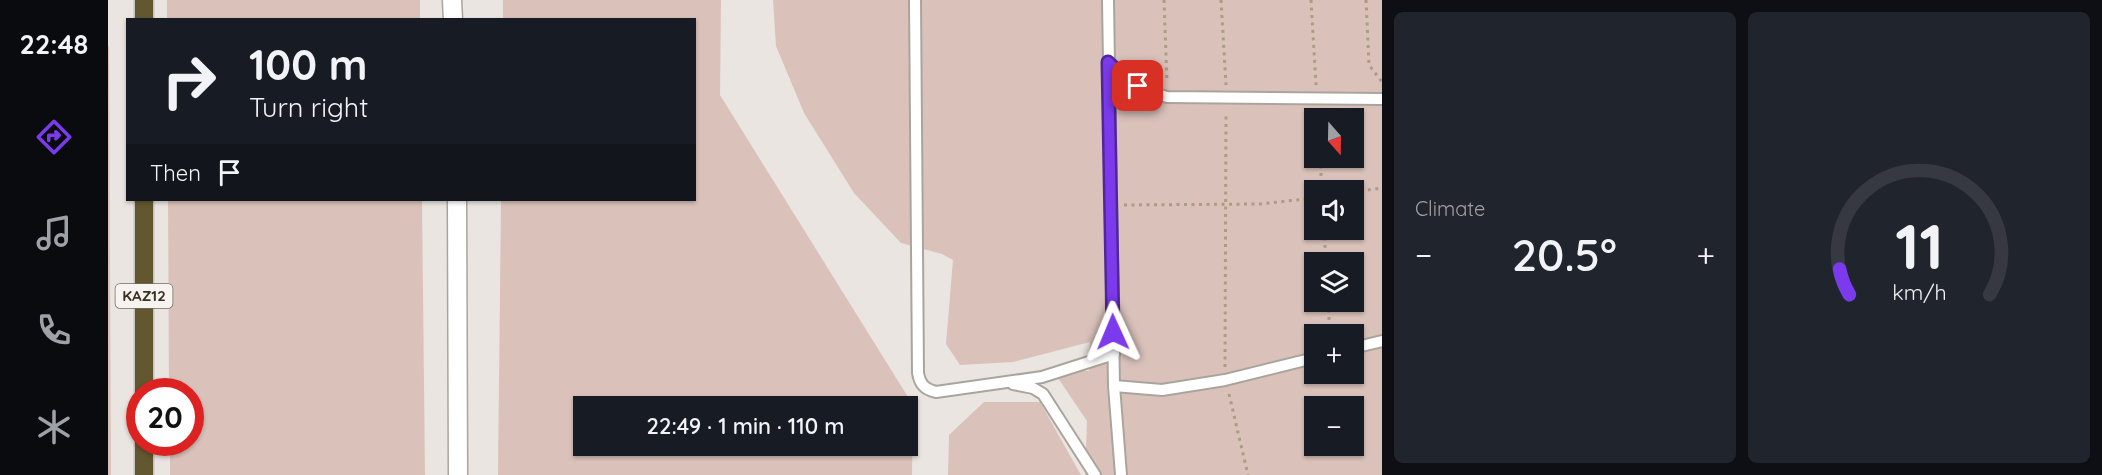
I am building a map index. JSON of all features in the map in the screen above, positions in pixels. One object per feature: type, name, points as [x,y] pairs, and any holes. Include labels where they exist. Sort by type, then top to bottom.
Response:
[{"type":"highway","points":[[144,0],[144,18]]},
{"type":"highway","name":"KAZ12","points":[[144,201],[144,378]]},
{"type":"highway","points":[[144,456],[144,475]]},
{"type":"street","points":[[452,0],[453,18]]},
{"type":"street","points":[[457,201],[458,475]]},
{"type":"lane","points":[[915,0],[918,373],[923,387],[936,392],[1042,377],[1114,354]]},
{"type":"lane","points":[[1107,0],[1114,386],[1121,475]]},
{"type":"lane","points":[[1108,62],[1126,80],[1149,92],[1167,97],[1382,99]]},
{"type":"lane","points":[[1364,345],[1382,341]]},
{"type":"lane","points":[[1114,386],[1162,390],[1225,380],[1304,360]]},
{"type":"lane","points":[[1004,382],[1033,388],[1043,394],[1095,475]]},
{"type":"path","points":[[1164,0],[1167,97]]},
{"type":"path","points":[[1221,0],[1226,98],[1225,380],[1248,475]]},
{"type":"path","points":[[1311,0],[1316,99]]},
{"type":"path","points":[[1366,0],[1369,65],[1382,82]]},
{"type":"path","points":[[1364,190],[1382,188]]},
{"type":"path","points":[[1111,205],[1260,204],[1304,199]]},
{"type":"shaded area","points":[[167,0],[420,0],[420,18],[167,18]]},
{"type":"shaded area","points":[[503,0],[721,0],[720,95],[907,396],[573,396],[573,456],[912,456],[912,475],[498,475],[501,201],[696,201],[696,18],[503,18]]},
{"type":"shaded area","points":[[773,0],[1382,0],[1382,475],[1085,475],[1087,421],[1058,378],[1078,371],[1089,371],[1090,342],[1013,362],[960,365],[946,344],[953,260],[942,254],[901,243],[854,193],[804,113],[776,46]]},
{"type":"shaded area","points":[[108,45],[109,47],[111,475],[108,475]]},
{"type":"shaded area","points":[[168,201],[422,201],[425,475],[170,475],[170,456],[204,456],[204,378],[169,378]]},
{"type":"shaded area","points":[[984,402],[1040,402],[1081,475],[948,475],[949,435]]},
{"type":"route","points":[[1113,332],[1108,62],[1126,80],[1138,86]]}]
